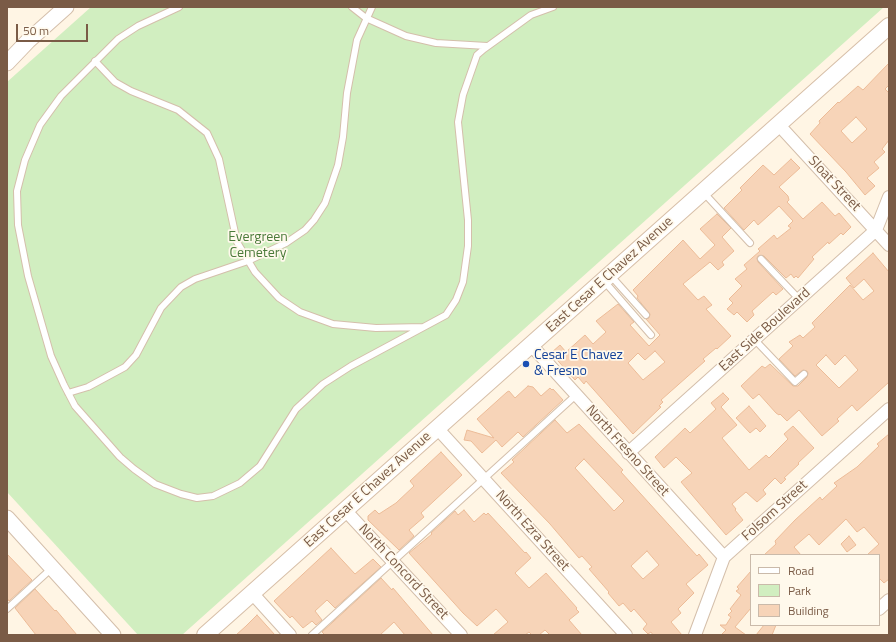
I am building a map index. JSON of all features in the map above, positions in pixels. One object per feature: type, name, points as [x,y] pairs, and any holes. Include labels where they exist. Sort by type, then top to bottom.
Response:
[{"type":"main road","name":"East Cesar E Chavez Avenue","points":[[205,635],[889,26]]},
{"type":"street","points":[[7,63],[28,41],[66,7]]},
{"type":"street","points":[[7,55],[28,41]]},
{"type":"street","name":"Sloat Street","points":[[778,124],[889,244]]},
{"type":"street","name":"East Side Boulevard","points":[[628,453],[876,230],[889,197]]},
{"type":"street","name":"North Fresno Street","points":[[531,345],[724,557]]},
{"type":"street","name":"Folsom Street","points":[[695,635],[724,557],[889,409]]},
{"type":"street","name":"North Ezra Street","points":[[437,428],[626,635]]},
{"type":"street","name":"North Concord Street","points":[[345,510],[461,635]]},
{"type":"street","points":[[7,518],[114,635]]},
{"type":"street","points":[[252,593],[290,635]]},
{"type":"street","points":[[880,608],[889,600]]},
{"type":"lane","points":[[179,7],[138,26],[118,39],[60,96],[40,124],[25,160],[17,191],[18,225],[28,276],[51,356],[68,393],[76,406],[120,457],[139,473],[155,484],[181,494],[197,498],[213,496],[240,483],[260,466],[296,409],[323,384],[351,366],[446,315],[456,300],[463,282],[468,246],[468,220],[458,122],[463,95],[477,55],[487,46],[531,15],[553,7]]},
{"type":"lane","points":[[352,7],[366,18],[406,36],[436,43],[487,46]]},
{"type":"lane","points":[[68,393],[88,387],[125,367],[136,355],[161,308],[181,287],[195,279],[248,261],[286,243],[305,230],[314,220],[325,203],[338,165],[346,93],[357,40],[372,7]]},
{"type":"lane","points":[[95,61],[115,82],[131,91],[178,110],[207,133],[219,159],[237,242],[255,272],[279,298],[300,312],[333,324],[376,328],[405,326],[425,327]]},
{"type":"lane","points":[[703,192],[750,243]]},
{"type":"lane","points":[[760,259],[799,299]]},
{"type":"lane","points":[[606,277],[646,315]]},
{"type":"lane","points":[[606,277],[651,335]]},
{"type":"lane","points":[[754,339],[795,382],[804,374]]},
{"type":"lane","points":[[312,635],[576,396]]},
{"type":"lane","points":[[7,609],[52,568]]},
{"type":"green space","name":"Evergreen Cemetery","points":[[91,7],[884,7],[182,635],[138,635],[7,492],[7,82]]},
{"type":"building","points":[[889,63],[889,85],[885,89],[889,93],[889,140],[882,149],[885,152],[874,162],[879,168],[867,178],[875,186],[865,195],[846,172],[810,134],[820,123],[819,121],[838,102],[839,103],[858,86],[863,90]],"holes":[[[856,117],[867,129],[852,143],[841,131]]]},
{"type":"building","points":[[791,159],[800,168],[779,187],[788,196],[789,200],[787,202],[803,219],[822,202],[835,216],[839,213],[851,227],[843,235],[841,233],[829,244],[828,242],[812,257],[814,259],[798,278],[796,276],[794,278],[791,274],[786,278],[764,256],[758,256],[758,262],[783,289],[776,295],[773,292],[752,311],[754,315],[747,322],[737,312],[734,315],[727,309],[733,303],[729,299],[742,286],[735,279],[747,269],[744,265],[760,251],[758,249],[774,235],[777,239],[791,228],[788,226],[793,221],[779,206],[758,225],[754,220],[744,230],[724,208],[742,190],[740,188],[763,165],[774,175]]},
{"type":"building","points":[[717,214],[731,228],[722,237],[734,251],[722,262],[724,265],[718,270],[710,262],[683,284],[698,300],[704,296],[712,305],[706,309],[731,336],[703,359],[705,361],[661,400],[663,402],[659,406],[661,407],[633,434],[586,381],[584,384],[578,377],[575,380],[551,353],[560,345],[566,352],[585,335],[593,344],[606,332],[596,321],[618,304],[634,322],[630,325],[649,346],[660,335],[646,319],[649,318],[650,314],[637,298],[638,296],[633,290],[683,240],[700,259],[715,245],[700,229]],"holes":[[[655,351],[665,362],[643,380],[628,363],[638,353],[645,360]]]},
{"type":"building","points":[[873,253],[889,272],[889,382],[857,411],[852,405],[837,419],[839,421],[822,436],[799,410],[787,421],[780,414],[779,415],[776,413],[759,394],[753,399],[741,386],[762,366],[765,368],[770,364],[793,386],[798,386],[807,377],[807,371],[803,370],[795,376],[779,359],[793,346],[789,342],[800,335],[803,338],[815,327],[812,323],[850,285],[863,300],[874,291],[864,279],[854,288],[846,278]],"holes":[[[826,355],[835,365],[845,355],[858,370],[839,388],[816,365]]]},
{"type":"building","points":[[528,386],[533,387],[541,396],[550,388],[552,390],[553,389],[563,400],[523,437],[518,432],[502,447],[496,440],[482,453],[471,441],[464,440],[467,430],[494,438],[477,419],[507,392],[509,391],[515,398]]},
{"type":"building","points":[[723,393],[729,399],[721,407],[737,425],[722,438],[749,470],[766,455],[769,458],[788,439],[784,434],[793,426],[814,448],[784,478],[786,479],[781,484],[775,478],[763,490],[766,494],[757,502],[746,492],[732,504],[743,520],[726,535],[681,482],[692,473],[676,457],[664,468],[655,457],[685,428],[690,433],[716,409],[711,403]]},
{"type":"building","points":[[749,406],[766,426],[760,432],[756,428],[750,433],[736,418]]},
{"type":"building","points":[[555,420],[567,433],[579,424],[623,470],[621,472],[697,556],[699,554],[708,565],[686,584],[694,593],[678,609],[681,613],[671,622],[682,635],[653,635],[651,632],[648,634],[643,629],[647,624],[634,609],[631,612],[623,603],[619,606],[589,569],[592,567],[582,556],[579,558],[550,524],[501,473],[514,462],[512,460]],"holes":[[[584,459],[624,501],[614,511],[575,468]],[[647,551],[659,565],[643,579],[631,566]]]},
{"type":"building","points":[[889,434],[889,579],[884,583],[880,579],[880,554],[868,554],[879,544],[864,527],[857,532],[846,519],[819,545],[809,534],[794,547],[800,554],[765,554],[776,544],[775,541],[795,520],[820,497],[822,500],[837,486],[834,483],[857,467],[879,446],[877,444]]},
{"type":"building","points":[[441,452],[462,475],[421,513],[424,517],[409,530],[414,536],[399,550],[368,520],[368,516],[375,510],[379,514],[396,503],[414,486],[410,481]]},
{"type":"building","points":[[464,510],[474,522],[484,513],[486,515],[488,513],[531,558],[515,573],[529,588],[546,573],[577,608],[576,609],[579,612],[569,620],[582,635],[550,635],[545,630],[539,635],[532,635],[529,632],[525,635],[493,635],[508,622],[496,609],[477,626],[463,613],[409,553],[432,534],[431,533],[455,511],[458,515]]},
{"type":"building","points":[[849,536],[856,545],[847,552],[841,544]]},
{"type":"building","points":[[331,548],[355,574],[373,559],[381,567],[335,608],[327,600],[315,611],[322,620],[316,625],[312,621],[303,628],[292,616],[290,618],[274,601]]},
{"type":"building","points":[[7,554],[32,580],[9,601],[7,598]]},
{"type":"building","points":[[750,572],[750,609],[735,627],[746,635],[721,635],[726,630],[720,625],[726,625],[731,617],[728,615],[732,611],[730,609],[741,595],[736,591],[739,589],[737,587]]},
{"type":"building","points":[[381,578],[392,590],[393,588],[433,635],[405,635],[394,622],[380,635],[325,635],[322,632]]},
{"type":"building","points":[[35,589],[55,611],[56,610],[77,635],[36,635],[15,608]]},
{"type":"building","points":[[257,615],[275,635],[236,635],[246,626]]},
{"type":"building","points":[[763,626],[776,626],[772,635],[756,635]]},
{"type":"place","name":"Cesar E Chavez & Fresno","points":[[526,364]]}]
